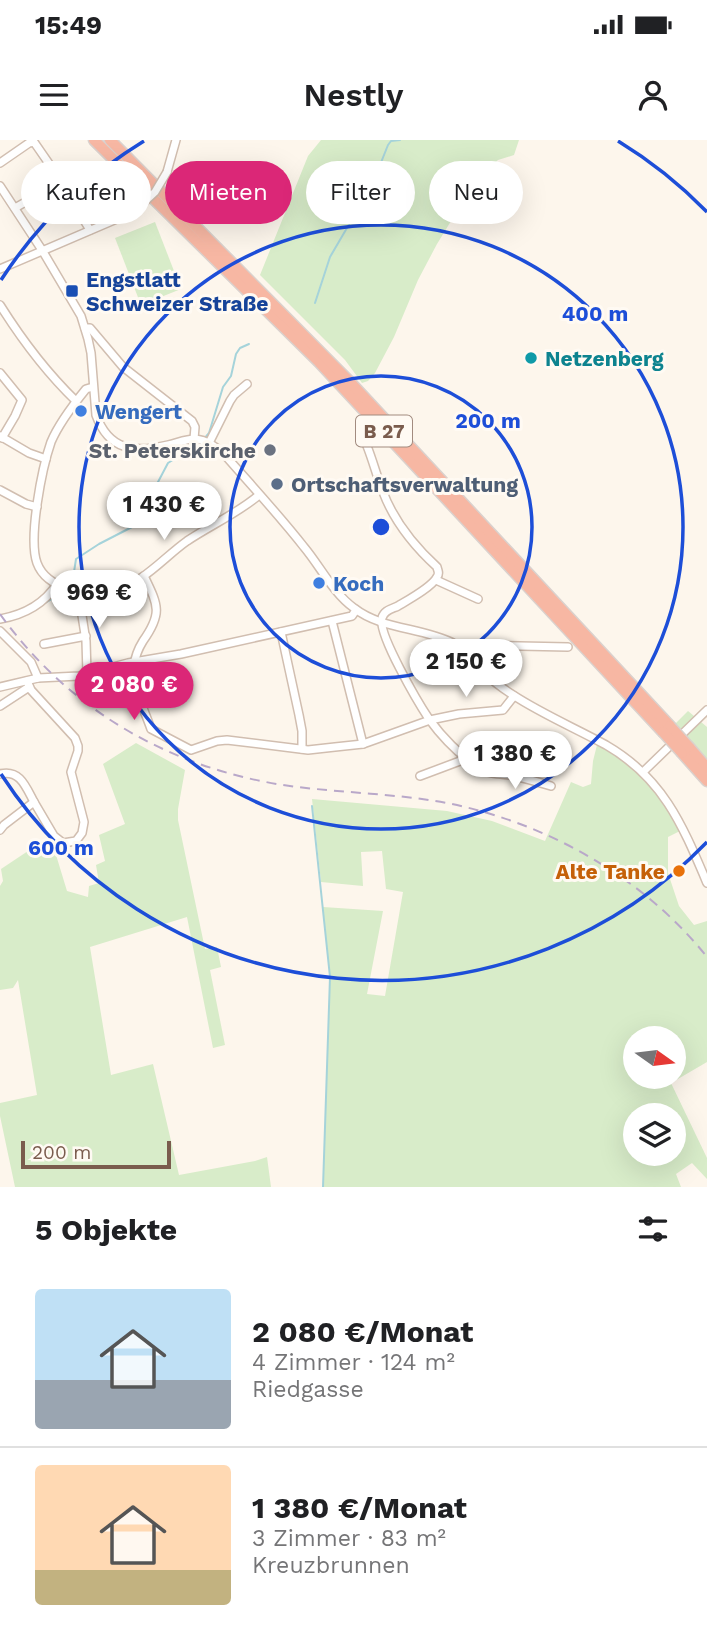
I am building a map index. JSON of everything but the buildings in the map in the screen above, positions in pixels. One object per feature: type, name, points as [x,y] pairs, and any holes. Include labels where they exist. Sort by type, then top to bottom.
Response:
[{"type":"highway","name":"B 27","points":[[94,140],[319,362],[666,729]]},
{"type":"highway","name":"B 27","points":[[110,140],[349,381],[685,750],[707,780]]},
{"type":"highway","name":"B 27","points":[[685,750],[707,768]]},
{"type":"street","points":[[0,269],[118,218],[141,205],[155,192],[167,172],[176,140]]},
{"type":"street","points":[[0,163],[34,142],[46,161]]},
{"type":"street","points":[[0,186],[68,293],[85,328],[96,415],[99,424],[111,439],[124,447],[141,450],[197,439],[209,443],[224,454],[292,532],[338,592],[356,610],[381,621],[457,644],[495,682],[514,696],[598,741],[643,772],[679,820],[707,883]]},
{"type":"street","points":[[15,208],[21,205]]},
{"type":"street","points":[[86,224],[90,230]]},
{"type":"street","points":[[0,305],[30,350],[76,401]]},
{"type":"street","points":[[85,328],[90,328],[131,375],[192,421],[197,439]]},
{"type":"street","points":[[0,373],[22,400],[1,437],[46,459]]},
{"type":"street","points":[[209,443],[230,401],[247,384]]},
{"type":"street","points":[[87,674],[86,636],[79,601],[66,587],[44,574],[37,563],[34,546],[37,507],[52,441],[76,401],[86,389],[93,387]]},
{"type":"street","points":[[367,446],[390,510],[404,531],[437,567],[436,580],[386,611],[381,621],[400,668],[430,720],[465,756],[485,771],[551,786]]},
{"type":"street","points":[[0,490],[37,507]]},
{"type":"street","points":[[0,620],[40,603],[66,587],[93,592],[113,590],[144,576],[185,543],[259,495]]},
{"type":"street","points":[[144,576],[155,600],[157,616],[153,628],[137,651],[134,679],[151,729],[191,750],[227,740],[302,749],[363,744],[430,720],[459,713],[503,710],[514,696]]},
{"type":"street","points":[[436,580],[478,599]]},
{"type":"street","points":[[0,706],[38,678],[79,676],[332,621],[352,616],[356,610]]},
{"type":"street","points":[[332,621],[363,744]]},
{"type":"street","points":[[0,631],[31,662],[38,678]]},
{"type":"street","points":[[281,632],[302,731],[302,749]]},
{"type":"street","points":[[44,644],[86,636]]},
{"type":"street","points":[[464,650],[476,645],[568,648]]},
{"type":"street","points":[[0,687],[28,684]]},
{"type":"street","points":[[0,775],[7,773],[21,778],[54,836],[63,843],[73,842],[80,837],[83,822],[71,772],[78,751],[75,738],[46,708],[28,684]]},
{"type":"street","points":[[643,772],[707,710]]},
{"type":"street","points":[[420,776],[460,761],[465,756]]},
{"type":"street","points":[[0,830],[34,802]]},
{"type":"green space","points":[[321,140],[519,140],[514,155],[497,161],[429,161],[429,224],[449,224],[418,280],[394,337],[375,373],[362,383],[345,360],[260,275],[281,224],[292,224],[292,196],[308,156]]},
{"type":"green space","points":[[155,222],[181,289],[141,305],[115,238]]},
{"type":"green space","points":[[688,711],[707,727],[707,760],[675,724]]},
{"type":"green space","points":[[598,741],[643,772],[684,829],[668,837],[668,873],[679,906],[694,925],[707,921],[707,1062],[686,1074],[686,1026],[623,1026],[623,1089],[674,1089],[681,1103],[623,1103],[623,1166],[686,1166],[686,1114],[707,1158],[707,1179],[692,1163],[676,1174],[681,1187],[323,1187],[330,977],[323,907],[383,911],[367,994],[385,996],[403,892],[386,889],[382,851],[361,852],[363,886],[321,882],[312,799],[447,811],[492,821],[545,841],[571,782],[583,787],[591,784]]},
{"type":"green space","points":[[136,743],[185,770],[178,820],[205,949],[217,947],[221,967],[210,970],[225,1045],[213,1048],[187,917],[90,947],[111,1075],[153,1064],[179,1175],[267,1157],[271,1187],[15,1187],[0,1116],[0,1103],[37,1095],[18,980],[13,988],[0,990],[1,869],[40,843],[53,845],[67,891],[88,897],[89,886],[99,883],[96,865],[105,861],[99,835],[125,824],[103,764]]},
{"type":"waterway","points":[[315,303],[330,257],[372,185],[388,145],[391,141],[400,140]]},
{"type":"waterway","points":[[204,439],[209,433],[223,387],[231,376],[236,354],[240,348],[249,344]]},
{"type":"waterway","points":[[67,585],[74,572],[76,559],[132,527],[168,463],[200,443]]},
{"type":"waterway","points":[[40,606],[63,589]]},
{"type":"waterway","points":[[312,806],[330,977],[323,1187]]},
{"type":"railway","points":[[0,614],[27,648],[89,705],[161,748],[200,764],[283,785],[447,803],[521,824],[556,839],[623,878],[682,928],[707,957]]},
{"type":"place","name":"Engstlatt Schweizer Straße","points":[[72,291]]},
{"type":"place","name":"Netzenberg","points":[[531,358]]},
{"type":"place","name":"Wengert","points":[[81,411]]},
{"type":"place","name":"St. Peterskirche","points":[[270,450]]},
{"type":"place","name":"Ortschaftsverwaltung","points":[[277,484]]},
{"type":"place","name":"Koch","points":[[319,583]]},
{"type":"place","name":"Alte Tanke","points":[[679,871]]}]
